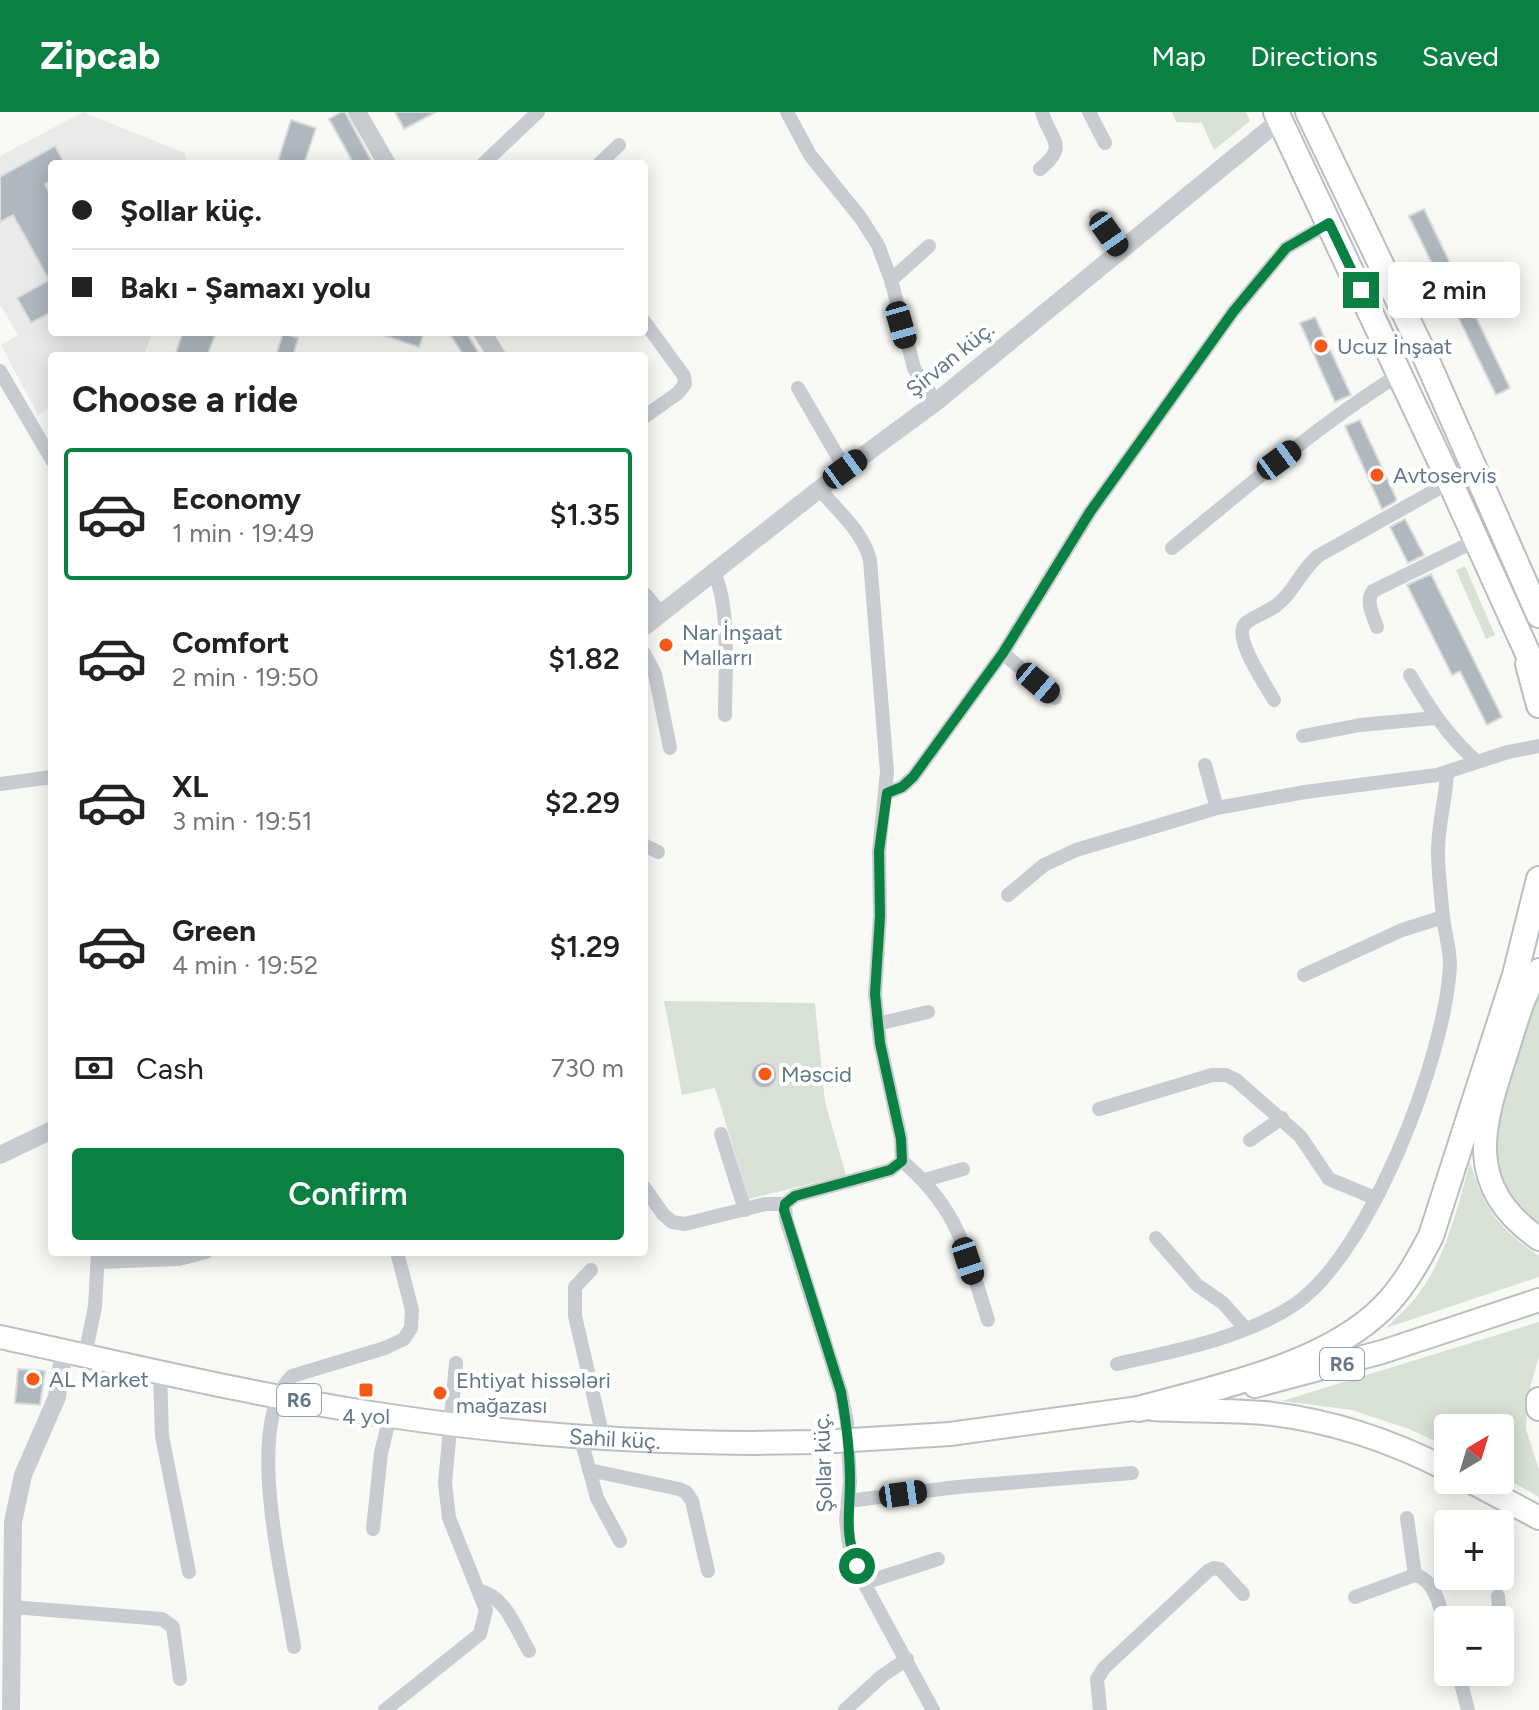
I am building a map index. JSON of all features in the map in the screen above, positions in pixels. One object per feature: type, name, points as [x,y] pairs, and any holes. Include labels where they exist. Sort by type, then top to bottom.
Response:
[{"type":"highway","points":[[1308,112],[1424,354],[1539,615]]},
{"type":"highway","points":[[1278,116],[1539,678]]},
{"type":"highway","points":[[1521,639],[1539,705]]},
{"type":"highway","points":[[1139,1409],[1290,1364],[1348,1335],[1375,1316],[1397,1292],[1431,1236],[1511,989],[1539,879]]},
{"type":"highway","points":[[1539,1400],[1539,1408]]},
{"type":"main road","points":[[1539,970],[1526,992],[1491,1099],[1485,1132],[1485,1161],[1493,1189],[1503,1207],[1518,1224],[1539,1239]]},
{"type":"main road","name":"R6","points":[[1139,1409],[1313,1372],[1539,1300]]},
{"type":"main road","name":"Sahil küç.","points":[[0,1337],[160,1372],[390,1416],[580,1436],[753,1443],[819,1442],[950,1434],[1139,1409]]},
{"type":"main road","points":[[1139,1409],[1264,1413],[1311,1420],[1405,1448],[1434,1463]]},
{"type":"main road","points":[[1494,1494],[1539,1518]]},
{"type":"street","points":[[357,112],[385,160]]},
{"type":"street","points":[[487,160],[538,112]]},
{"type":"street","points":[[787,112],[810,155],[860,217],[878,245],[891,280],[914,368],[936,402]]},
{"type":"street","points":[[1040,169],[1055,157],[1057,148],[1042,112]]},
{"type":"street","points":[[1089,112],[1105,143]]},
{"type":"street","name":"Şirvan küç.","points":[[648,624],[936,402],[1121,251],[1278,116]]},
{"type":"street","points":[[603,160],[619,145]]},
{"type":"street","points":[[1096,216],[1121,251]]},
{"type":"street","points":[[887,793],[902,787],[913,777],[1003,653],[1090,512],[1233,312],[1286,248],[1329,223]]},
{"type":"street","points":[[891,280],[929,246]]},
{"type":"street","points":[[648,326],[684,376],[685,384],[678,393],[648,414]]},
{"type":"street","points":[[0,371],[48,453]]},
{"type":"street","points":[[1172,548],[1279,460],[1400,374]]},
{"type":"street","points":[[798,388],[845,469]]},
{"type":"street","points":[[1274,700],[1243,644],[1241,633],[1244,625],[1280,603],[1305,567],[1318,556],[1450,482]]},
{"type":"street","points":[[819,489],[858,533],[867,546],[870,560],[887,772],[879,851],[880,916],[875,994],[877,1024],[901,1139],[902,1161],[925,1180],[947,1209],[958,1231],[988,1320]]},
{"type":"street","points":[[1377,627],[1370,603],[1373,591],[1477,540]]},
{"type":"street","points":[[713,571],[721,584],[724,608],[725,715]]},
{"type":"street","points":[[648,601],[659,614]]},
{"type":"street","points":[[1003,653],[1055,698]]},
{"type":"street","points":[[648,661],[655,674],[670,748]]},
{"type":"street","points":[[1410,675],[1435,718],[1477,762]]},
{"type":"street","points":[[1303,736],[1360,725],[1435,718]]},
{"type":"street","points":[[1008,895],[1044,865],[1076,850],[1217,808],[1447,772],[1508,752],[1539,746]]},
{"type":"street","points":[[1205,765],[1217,808]]},
{"type":"street","points":[[1117,1364],[1204,1344],[1292,1307],[1340,1259],[1375,1198],[1408,1131],[1439,1029],[1450,961],[1438,849],[1447,772]]},
{"type":"street","points":[[0,784],[48,778]]},
{"type":"street","points":[[648,847],[658,852]]},
{"type":"street","points":[[1304,975],[1402,930],[1443,917]]},
{"type":"street","points":[[877,1024],[928,1012]]},
{"type":"street","points":[[1099,1109],[1212,1075],[1226,1075],[1236,1080],[1300,1136],[1329,1179],[1375,1198]]},
{"type":"street","points":[[1250,1140],[1282,1118]]},
{"type":"street","points":[[0,1155],[48,1132]]},
{"type":"street","points":[[721,1134],[745,1210]]},
{"type":"street","points":[[648,1193],[672,1222],[685,1224],[765,1204],[785,1204],[795,1196],[890,1170],[902,1161]]},
{"type":"street","points":[[925,1180],[963,1169]]},
{"type":"street","name":"Şollar küç.","points":[[785,1204],[786,1219],[841,1392],[847,1423],[849,1544],[864,1583],[933,1710]]},
{"type":"street","points":[[1156,1238],[1197,1285],[1223,1303],[1245,1328]]},
{"type":"street","points":[[11,1710],[12,1607],[6,1523],[23,1475],[95,1307],[98,1257],[179,1259],[191,1256]]},
{"type":"street","points":[[294,1647],[275,1534],[267,1464],[269,1429],[283,1385],[292,1376],[385,1348],[404,1339],[411,1328],[412,1310],[398,1256]]},
{"type":"street","points":[[591,1270],[575,1287],[575,1316],[603,1437]]},
{"type":"street","points":[[385,1710],[480,1634],[486,1610],[449,1518],[445,1483],[456,1363]]},
{"type":"street","points":[[160,1372],[162,1436],[189,1572]]},
{"type":"street","points":[[373,1529],[381,1453],[390,1416]]},
{"type":"street","points":[[580,1436],[597,1498],[620,1541]]},
{"type":"street","points":[[589,1470],[686,1492],[692,1501],[708,1571]]},
{"type":"street","points":[[848,1501],[957,1487],[1132,1473]]},
{"type":"street","points":[[1407,1518],[1415,1575]]},
{"type":"street","points":[[864,1583],[938,1559]]},
{"type":"street","points":[[1100,1710],[1097,1679],[1104,1668],[1208,1571],[1220,1569],[1243,1594]]},
{"type":"street","points":[[1355,1597],[1415,1575],[1424,1577],[1432,1586],[1438,1606]]},
{"type":"street","points":[[479,1591],[489,1592],[500,1600],[529,1651]]},
{"type":"street","points":[[1498,1596],[1499,1606]]},
{"type":"street","points":[[12,1607],[162,1619],[173,1627],[180,1679]]},
{"type":"street","points":[[845,1710],[882,1676],[907,1659]]},
{"type":"street","points":[[1462,1686],[1468,1710]]},
{"type":"shaded area","points":[[83,112],[185,153],[186,160],[48,160],[48,336],[151,336],[145,352],[48,352],[48,409],[38,415],[1,345],[18,335],[0,305],[0,156]]},
{"type":"shaded area","points":[[1172,112],[1246,112],[1250,121],[1214,150],[1202,123],[1176,122]]},
{"type":"shaded area","points":[[1465,566],[1495,635],[1486,639],[1456,570]]},
{"type":"shaded area","points":[[1539,994],[1539,1227],[1511,1201],[1495,1170],[1493,1133],[1526,1024]]},
{"type":"shaded area","points":[[664,1001],[815,1003],[825,1102],[846,1175],[749,1199],[715,1088],[682,1095]]},
{"type":"shaded area","points":[[1470,1162],[1481,1193],[1494,1216],[1539,1256],[1539,1277],[1386,1328],[1413,1301],[1434,1270],[1449,1235]]},
{"type":"shaded area","points":[[1539,1322],[1539,1356],[1528,1395],[1526,1429],[1539,1470],[1539,1497],[1514,1483],[1514,1414],[1434,1414],[1434,1441],[1352,1410],[1282,1401]]},
{"type":"building","points":[[345,112],[371,160],[352,160],[329,119]]},
{"type":"building","points":[[395,112],[436,112],[404,129]]},
{"type":"building","points":[[291,120],[316,128],[305,160],[278,160]]},
{"type":"building","points":[[55,146],[63,160],[48,160],[48,182],[45,184],[48,190],[48,278],[13,215],[0,222],[0,177]]},
{"type":"building","points":[[1424,209],[1510,388],[1496,395],[1409,216]]},
{"type":"building","points":[[48,281],[48,314],[31,323],[17,298]]},
{"type":"building","points":[[1315,317],[1351,395],[1335,402],[1300,323]]},
{"type":"building","points":[[182,336],[214,336],[208,352],[176,352]]},
{"type":"building","points":[[282,336],[298,338],[294,352],[277,352]]},
{"type":"building","points":[[386,336],[423,336],[419,347]]},
{"type":"building","points":[[452,336],[468,336],[478,352],[462,352]]},
{"type":"building","points":[[1360,420],[1396,498],[1382,509],[1345,426]]},
{"type":"building","points":[[1405,519],[1424,555],[1408,563],[1390,527]]},
{"type":"building","points":[[1431,574],[1502,717],[1487,725],[1460,671],[1452,675],[1407,585]]},
{"type":"building","points":[[764,1062],[773,1066],[777,1075],[773,1084],[764,1088],[755,1084],[751,1075],[755,1066]]},
{"type":"building","points":[[18,1369],[45,1371],[40,1405],[15,1403]]},
{"type":"place","name":"Ucuz İnşaat","points":[[1321,346]]},
{"type":"place","name":"Avtoservis","points":[[1377,475]]},
{"type":"place","name":"Nar İnşaat Mallarrı","points":[[666,645]]},
{"type":"place","name":"Məscid","points":[[765,1074]]},
{"type":"place","name":"AL Market","points":[[33,1379]]},
{"type":"place","name":"4 yol","points":[[366,1390]]},
{"type":"place","name":"Ehtiyat hissələri mağazası","points":[[440,1393]]},
{"type":"route","points":[[857,1566],[849,1544],[846,1520],[850,1482],[847,1423],[841,1392],[784,1210],[785,1204],[795,1196],[890,1170],[898,1166],[904,1154],[880,1043],[875,994],[880,916],[879,851],[887,793],[902,787],[913,777],[1003,653],[1090,512],[1233,312],[1286,248],[1329,223],[1361,290]]}]
